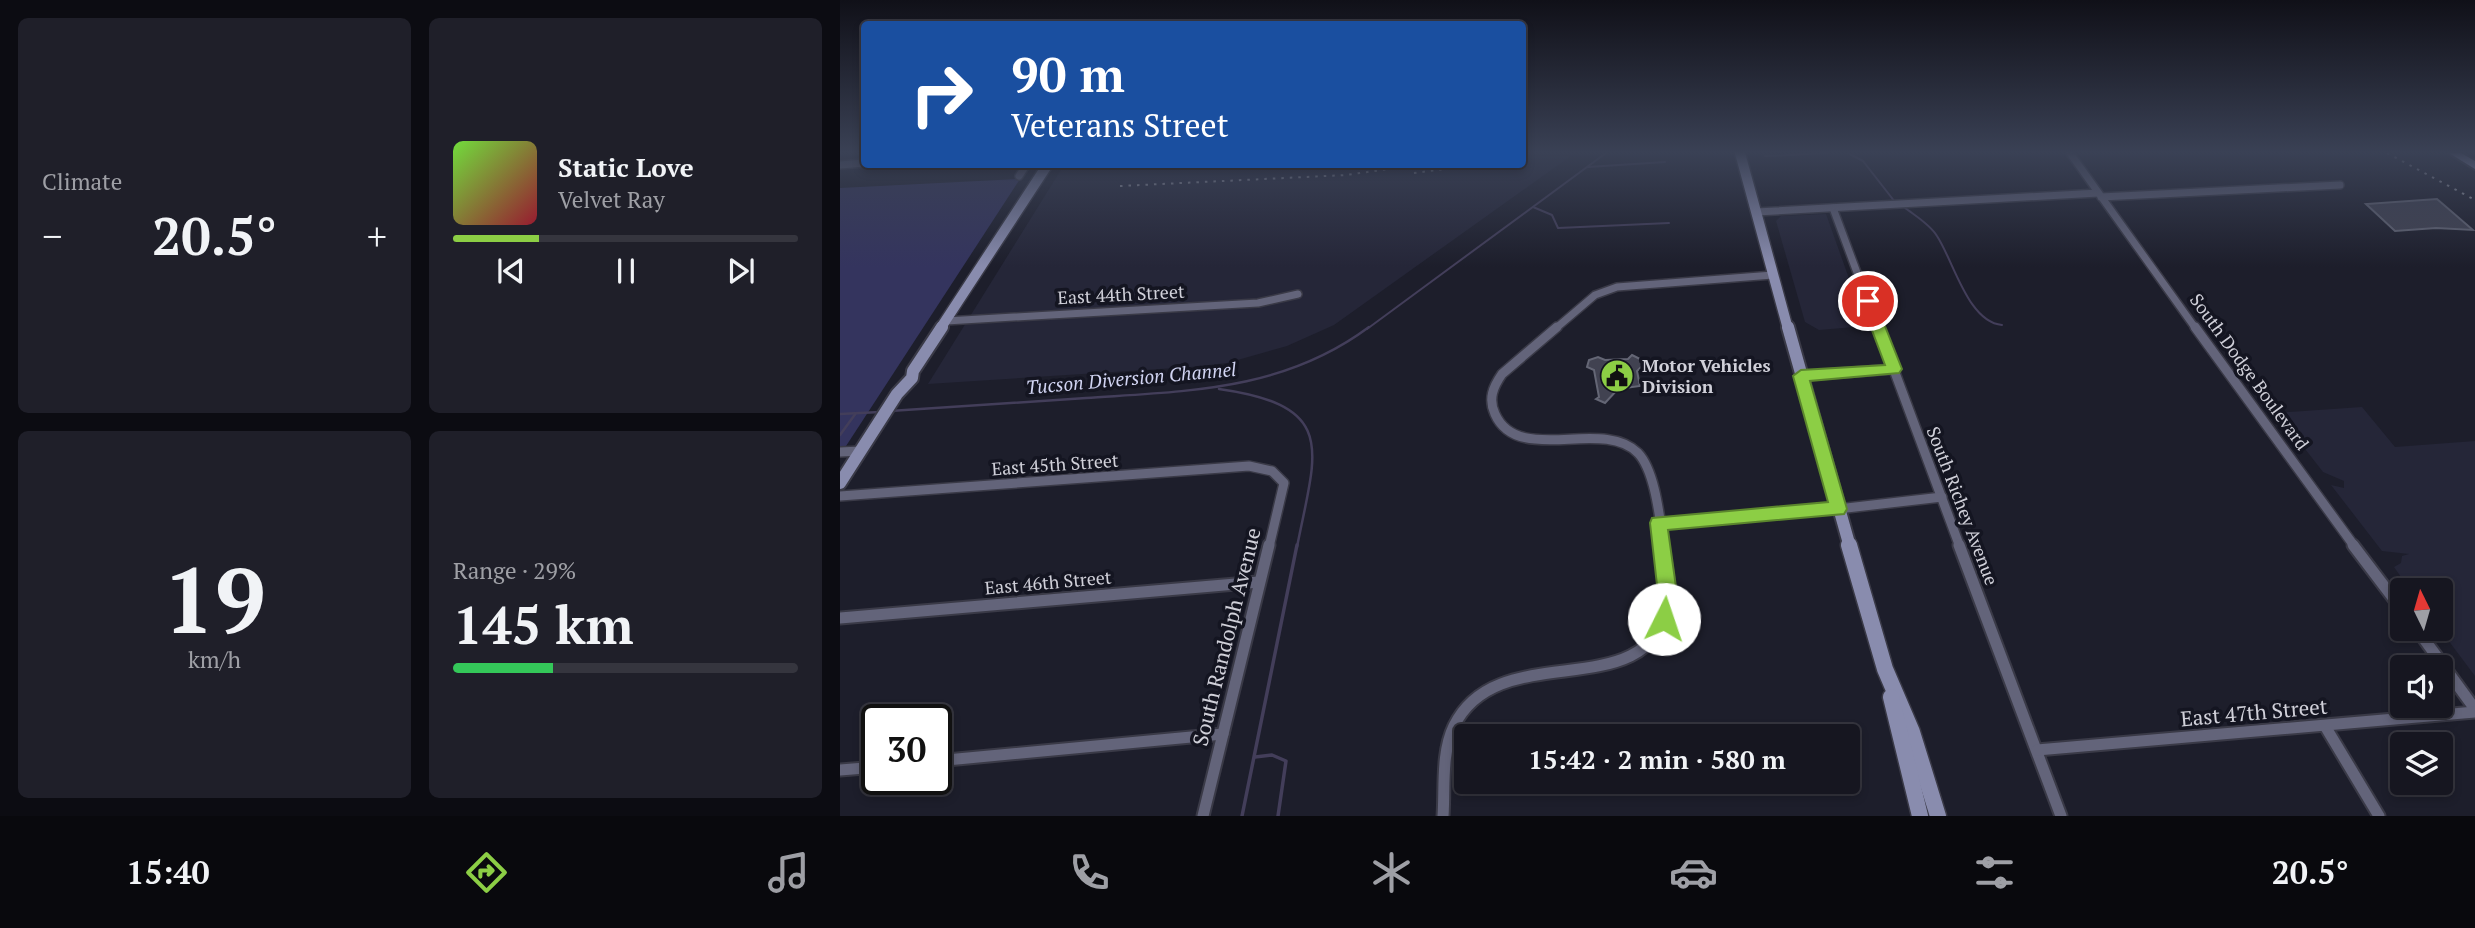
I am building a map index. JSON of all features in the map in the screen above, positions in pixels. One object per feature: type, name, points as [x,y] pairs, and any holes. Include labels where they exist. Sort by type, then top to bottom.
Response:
[{"type":"main road","points":[[840,483],[898,394],[912,379],[913,371],[1030,191]]},
{"type":"main road","points":[[1750,191],[1885,669],[1897,731],[1920,816]]},
{"type":"main road","points":[[1885,669],[1912,732],[1938,816]]},
{"type":"street","name":"South Dodge Boulevard","points":[[2097,191],[2390,593]]},
{"type":"street","points":[[1756,212],[2194,191]]},
{"type":"street","name":"South Richey Avenue","points":[[1833,208],[2061,816]]},
{"type":"street","points":[[1443,816],[1449,742],[1457,719],[1474,698],[1490,686],[1513,676],[1615,665],[1635,655],[1650,641],[1662,625],[1668,603],[1654,489],[1647,464],[1636,450],[1616,440],[1588,437],[1537,440],[1512,435],[1493,413],[1492,387],[1503,374],[1595,295],[1637,283],[1773,275]]},
{"type":"street","name":"East 44th Street","points":[[946,321],[1258,303],[1298,294]]},
{"type":"street","points":[[1801,376],[1894,369]]},
{"type":"street","points":[[840,452],[861,451]]},
{"type":"street","name":"East 45th Street","points":[[840,496],[1249,467],[1272,471]]},
{"type":"street","name":"South Randolph Avenue","points":[[1203,816],[1284,483],[1272,471]]},
{"type":"street","points":[[1659,523],[1838,509],[1942,497]]},
{"type":"street","name":"East 46th Street","points":[[840,618],[1259,582]]},
{"type":"street","points":[[2425,641],[2475,710]]},
{"type":"street","name":"East 47th Street","points":[[2037,750],[2325,726],[2475,710]]},
{"type":"street","points":[[2325,726],[2379,816]]},
{"type":"street","points":[[952,759],[1223,734]]},
{"type":"street","points":[[840,770],[861,768]]},
{"type":"shaded area","points":[[840,191],[1012,191],[848,443],[840,455]]},
{"type":"shaded area","points":[[1048,191],[1522,191],[1334,325],[1287,346],[1227,363],[1191,367],[928,384]]},
{"type":"shaded area","points":[[1826,214],[1866,326],[1819,330],[1805,322],[1776,221],[1781,216]]},
{"type":"shaded area","points":[[2362,407],[2395,447],[2475,441],[2475,676],[2449,641],[2454,640],[2454,578],[2402,578],[2394,567],[2401,563],[2402,556],[2409,554],[2382,551],[2331,485],[2344,488],[2344,481],[2323,472],[2277,413]]},
{"type":"building","points":[[2437,199],[2473,230],[2436,228],[2395,231],[2366,204]]},
{"type":"building","name":"Motor Vehicles Division","points":[[1632,355],[1646,362],[1637,371],[1640,386],[1618,389],[1605,403],[1596,399],[1599,397],[1594,370],[1587,367],[1589,360],[1598,357],[1605,360],[1628,359]]},
{"type":"waterway","name":"Tucson Diversion Channel","points":[[1367,329],[1554,191]]},
{"type":"waterway","points":[[1886,191],[1895,202]]},
{"type":"waterway","points":[[1533,207],[1552,215],[1558,228],[1669,223]]},
{"type":"waterway","points":[[1904,207],[1934,232],[1963,289],[1980,313],[1990,321],[2002,325]]},
{"type":"waterway","name":"Tucson Diversion Channel","points":[[890,411],[1161,393],[1233,384],[1269,376],[1303,364],[1336,348],[1369,327]]},
{"type":"waterway","points":[[1219,389],[1258,397],[1284,407],[1301,421],[1310,438],[1310,484],[1297,547]]},
{"type":"waterway","name":"Tucson Diversion Channel","points":[[856,413],[880,412]]},
{"type":"waterway","name":"Tucson Diversion Channel","points":[[840,414],[856,413]]},
{"type":"waterway","points":[[840,435],[856,413]]},
{"type":"waterway","points":[[1242,816],[1297,545]]},
{"type":"waterway","points":[[1255,757],[1272,755],[1286,761],[1278,816]]},
{"type":"railway","points":[[2458,191],[2475,200]]},
{"type":"place","name":"Motor Vehicles Division","points":[[1617,376]]},
{"type":"route","points":[[1664,619],[1668,594],[1659,523],[1838,509],[1801,376],[1894,369],[1868,301]]}]
